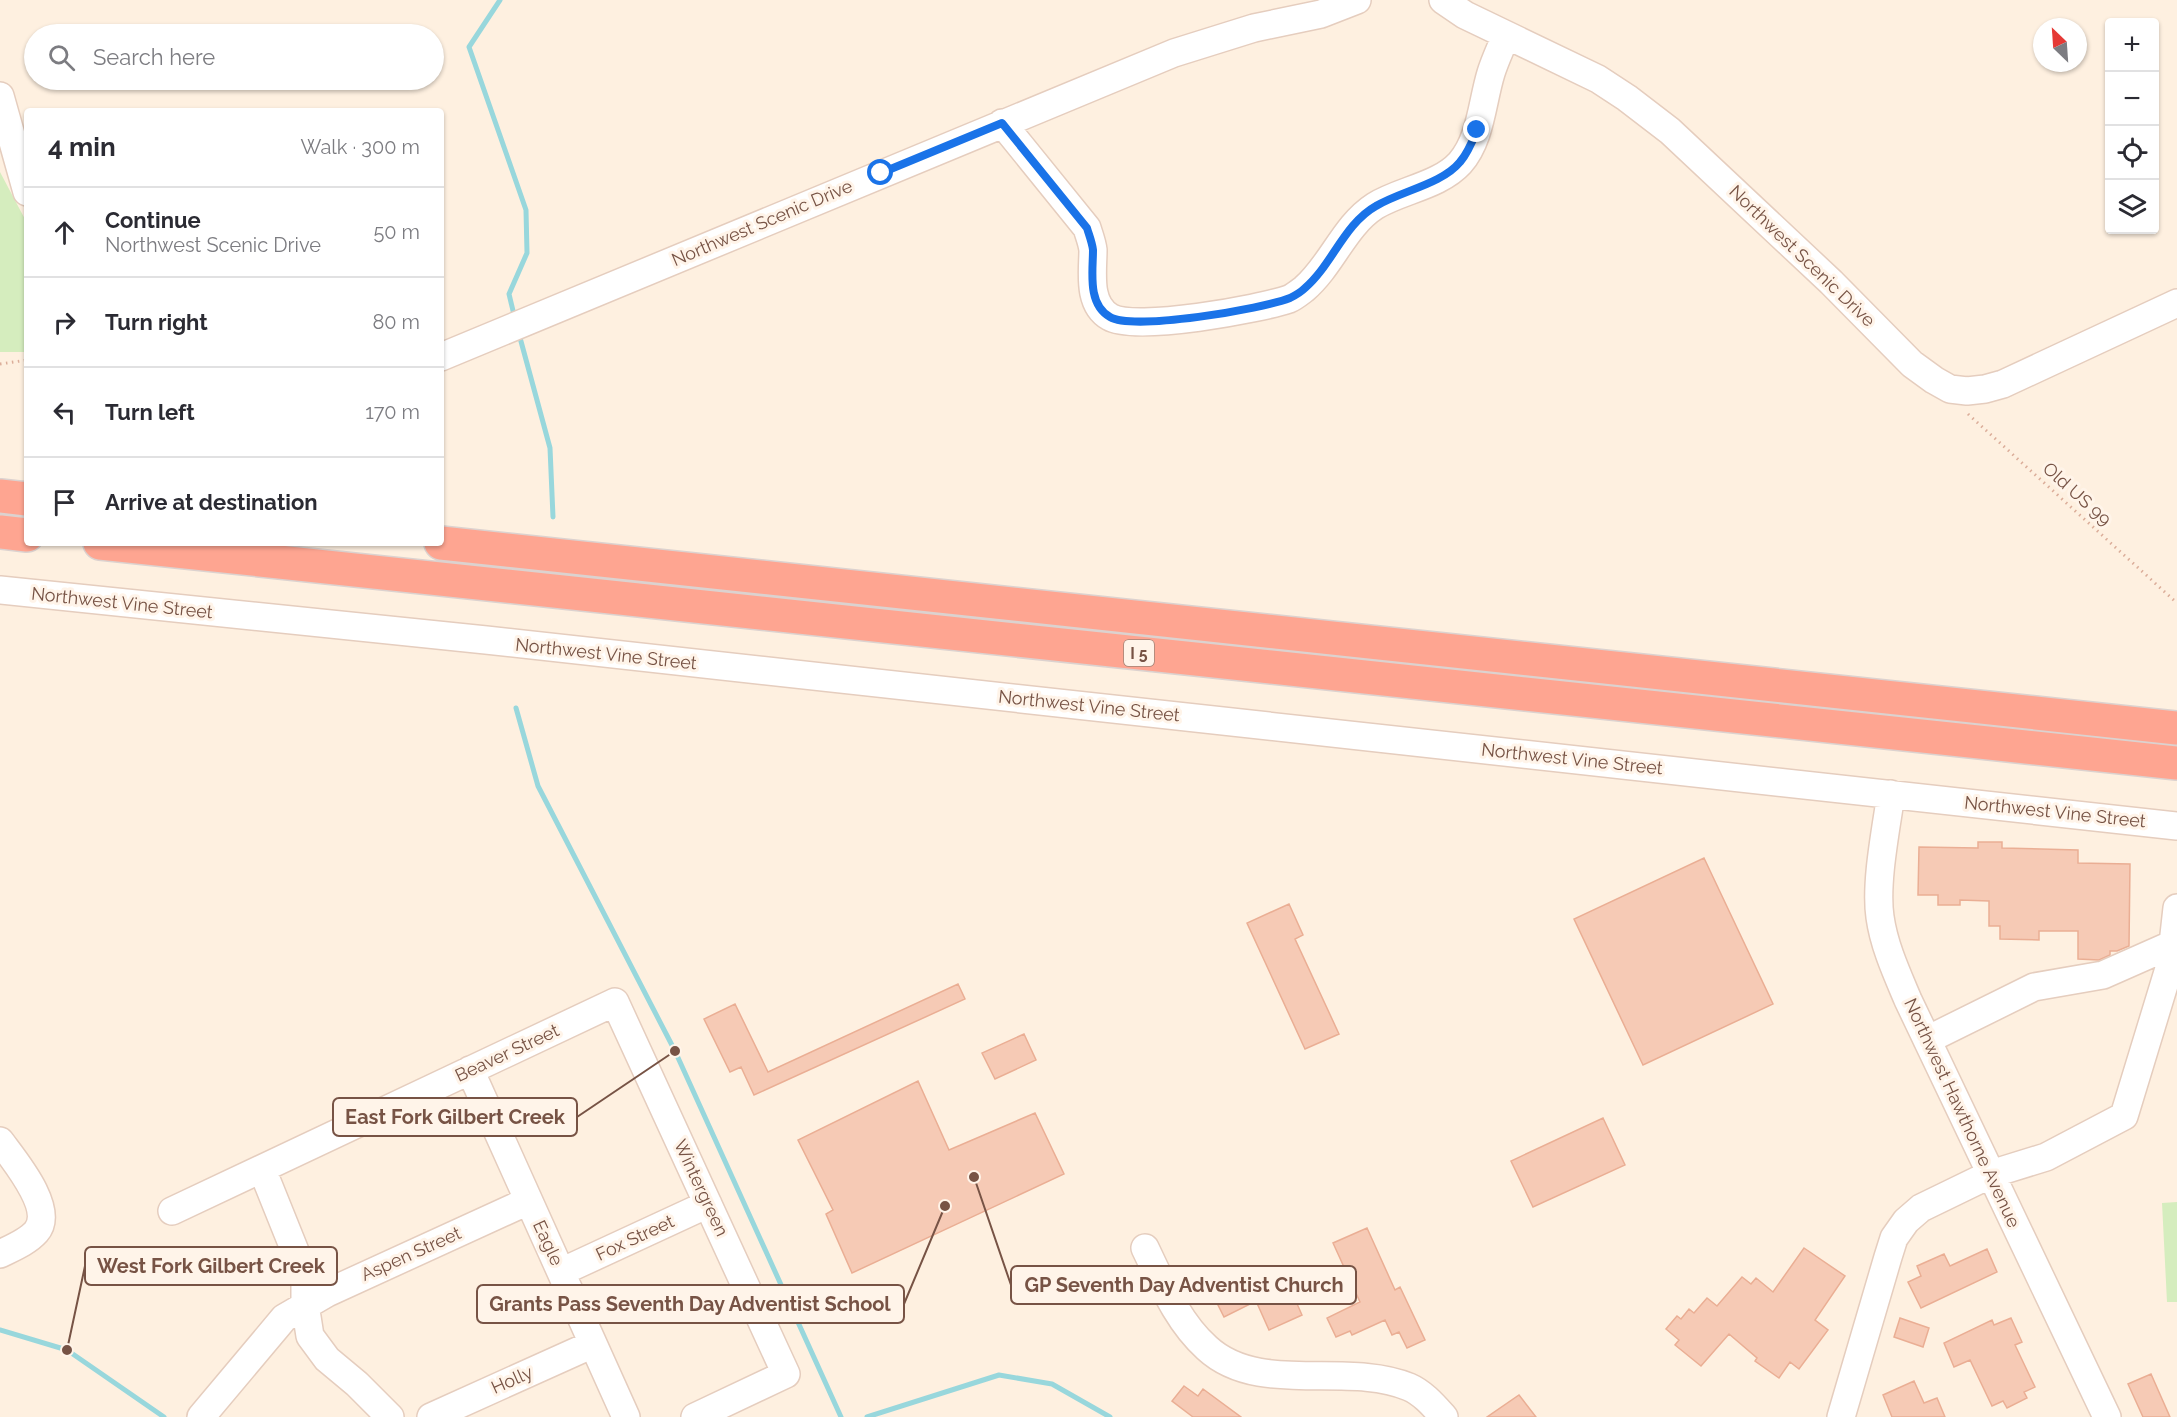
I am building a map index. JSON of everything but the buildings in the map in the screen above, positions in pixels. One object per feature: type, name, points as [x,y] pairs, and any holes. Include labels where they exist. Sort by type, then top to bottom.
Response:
[{"type":"highway","points":[[0,496],[24,499]]},
{"type":"highway","points":[[0,532],[24,535]]},
{"type":"highway","name":"I 5","points":[[444,543],[2177,728]]},
{"type":"highway","name":"I 5","points":[[128,546],[2177,763]]},
{"type":"street","name":"Northwest Scenic Drive","points":[[444,356],[1174,53],[1254,28],[1321,14],[1357,0]]},
{"type":"street","name":"Northwest Scenic Drive","points":[[1443,0],[1465,15],[1598,79],[1627,98],[1670,131],[1831,282],[1912,364],[1950,389],[1985,389],[2003,384],[2177,303]]},
{"type":"street","points":[[1002,123],[1087,228],[1093,247],[1092,281],[1098,304],[1109,317],[1123,321],[1163,322],[1236,311],[1290,298],[1305,288],[1327,263],[1357,221],[1375,206],[1447,173],[1460,162],[1477,130],[1491,72],[1506,35]]},
{"type":"street","points":[[0,96],[24,181]]},
{"type":"street","name":"Northwest Vine Street","points":[[0,590],[498,642],[2177,826]]},
{"type":"street","name":"Northwest Hawthorne Avenue","points":[[1891,794],[1882,861],[1880,917],[1892,960],[2107,1417]]},
{"type":"street","points":[[1841,1417],[1894,1238],[1906,1221],[1922,1208],[1991,1174],[2046,1157],[2124,1116],[2171,962],[2177,908]]},
{"type":"street","points":[[1928,1040],[2034,987],[2103,975],[2173,944]]},
{"type":"street","name":"Beaver Street","points":[[172,1212],[615,1002]]},
{"type":"street","name":"Wintergreen","points":[[615,1002],[786,1374],[694,1417]]},
{"type":"street","name":"Eagle","points":[[470,1070],[626,1417]]},
{"type":"street","points":[[0,1141],[30,1183],[41,1215],[38,1230],[26,1240],[0,1254]]},
{"type":"street","points":[[262,1169],[301,1266],[310,1336],[327,1359],[357,1384],[390,1417]]},
{"type":"street","name":"Aspen Street","points":[[201,1417],[284,1318],[305,1304],[528,1201]]},
{"type":"street","name":"Fox Street","points":[[561,1272],[708,1204]]},
{"type":"street","points":[[1145,1248],[1175,1308],[1192,1334],[1209,1350],[1227,1361],[1250,1370],[1276,1374],[1363,1376],[1391,1381],[1412,1388],[1430,1401],[1444,1417]]},
{"type":"street","name":"Holly","points":[[431,1417],[593,1344]]},
{"type":"path","points":[[0,364],[24,360]]},
{"type":"path","name":"Old US 99","points":[[1967,413],[2177,603]]},
{"type":"green space","points":[[0,172],[24,217],[24,352],[0,352]]},
{"type":"green space","points":[[2177,1202],[2177,1302],[2167,1302],[2162,1203]]},
{"type":"waterway","points":[[500,0],[469,47],[526,210],[527,253],[509,294],[515,319]]},
{"type":"waterway","points":[[519,334],[550,448],[553,517]]},
{"type":"waterway","points":[[516,708],[538,786],[675,1051],[841,1417]]},
{"type":"waterway","points":[[0,1330],[67,1350],[164,1417]]},
{"type":"waterway","points":[[867,1417],[999,1375],[1052,1384],[1110,1417]]},
{"type":"place","name":"East Fork Gilbert Creek","points":[[675,1051]]},
{"type":"place","name":"GP Seventh Day Adventist Church","points":[[974,1177]]},
{"type":"place","name":"Grants Pass Seventh Day Adventist School","points":[[945,1206]]},
{"type":"place","name":"West Fork Gilbert Creek","points":[[67,1350]]},
{"type":"route","points":[[881,173],[1002,123],[1041,168],[1087,228],[1093,247],[1092,281],[1098,304],[1109,317],[1123,321],[1163,322],[1236,311],[1290,298],[1305,288],[1327,263],[1357,221],[1375,206],[1447,173],[1460,162],[1477,130]]}]
